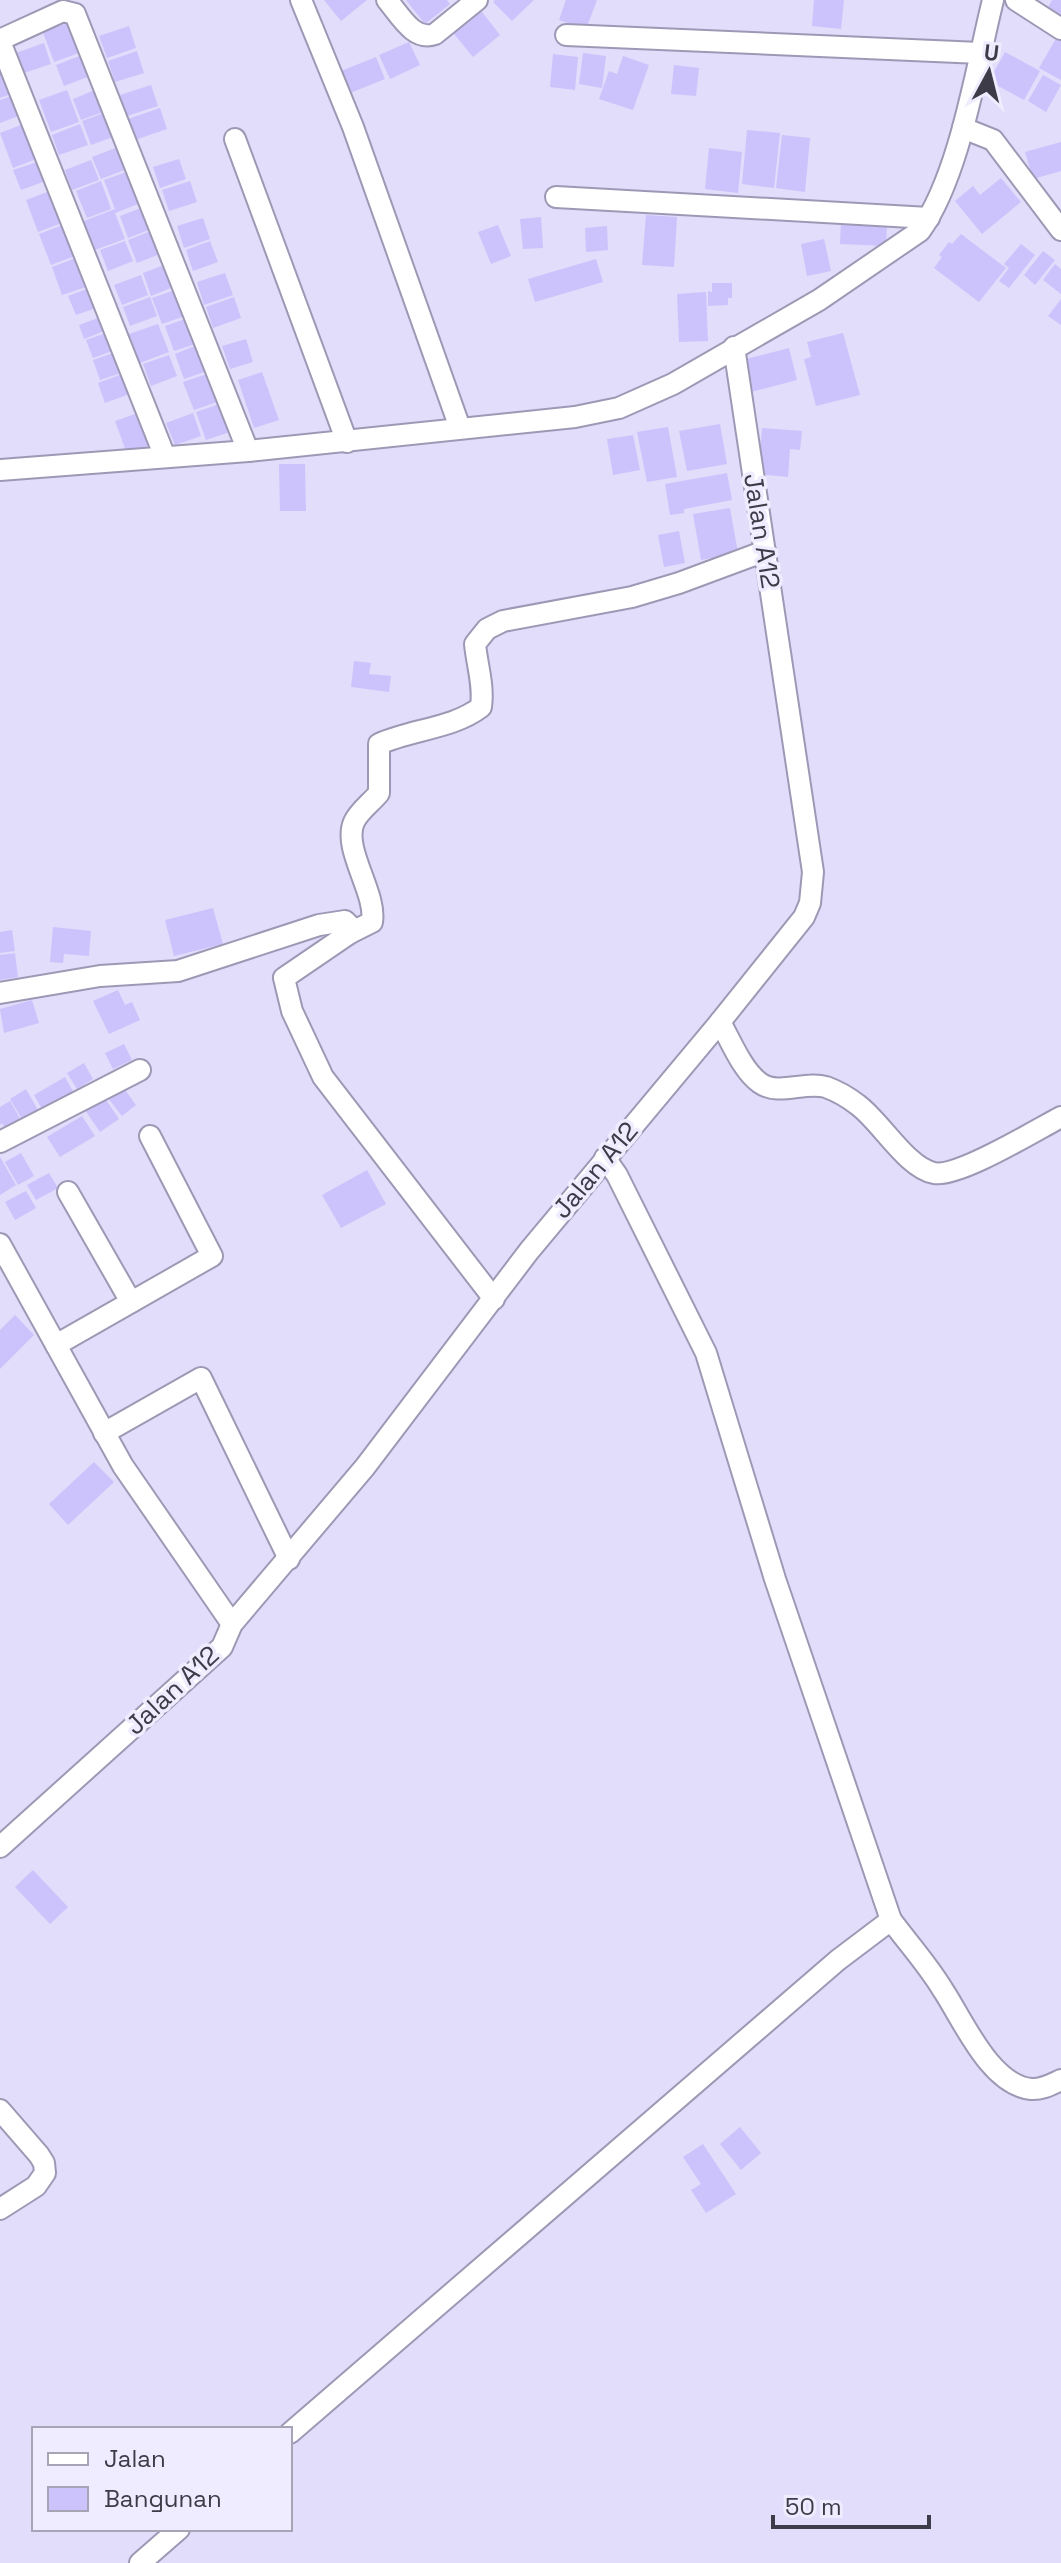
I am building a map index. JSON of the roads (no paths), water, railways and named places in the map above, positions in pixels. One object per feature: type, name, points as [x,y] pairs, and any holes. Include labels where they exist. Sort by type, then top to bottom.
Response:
[{"type":"street","points":[[301,0],[353,127],[460,428]]},
{"type":"street","points":[[387,0],[414,31],[428,37],[477,0]]},
{"type":"street","points":[[0,470],[347,442],[575,417],[619,408],[673,384],[819,300],[920,231],[929,218],[963,128],[993,0]]},
{"type":"street","points":[[1016,0],[1061,29]]},
{"type":"street","points":[[165,457],[1,44],[4,38],[63,11],[75,14],[248,451]]},
{"type":"street","points":[[566,35],[980,53]]},
{"type":"street","points":[[963,128],[993,140],[1061,230]]},
{"type":"street","points":[[235,139],[347,442]]},
{"type":"street","points":[[556,197],[929,218]]},
{"type":"street","name":"Jalan A12","points":[[0,1847],[222,1647],[232,1624],[365,1467],[529,1251],[804,917],[813,888],[813,872],[734,347]]},
{"type":"street","points":[[494,1299],[323,1077],[292,1011],[284,978],[350,933],[372,922],[350,832],[355,818],[379,793],[379,744],[468,716],[481,707],[484,690],[476,665],[475,644],[487,629],[503,621],[632,597],[703,575],[765,551]]},
{"type":"street","points":[[0,993],[100,976],[178,971],[319,925],[345,921],[351,927],[350,933]]},
{"type":"street","points":[[720,1022],[750,1074],[761,1084],[771,1088],[825,1087],[839,1094],[871,1115],[916,1164],[934,1174],[958,1171],[1061,1117]]},
{"type":"street","points":[[0,1142],[140,1070]]},
{"type":"street","points":[[56,1345],[212,1256],[150,1136]]},
{"type":"street","points":[[605,1158],[617,1175],[706,1353],[775,1579],[891,1920],[941,1986],[987,2061],[1005,2078],[1031,2089],[1061,2080]]},
{"type":"street","points":[[68,1192],[131,1302]]},
{"type":"street","points":[[0,1244],[123,1466],[232,1624]]},
{"type":"street","points":[[104,1433],[201,1378],[289,1559]]},
{"type":"street","points":[[292,2431],[838,1960],[891,1920]]},
{"type":"street","points":[[0,2110],[39,2155],[45,2173],[36,2186],[0,2209]]},
{"type":"street","points":[[140,2563],[177,2531]]}]
